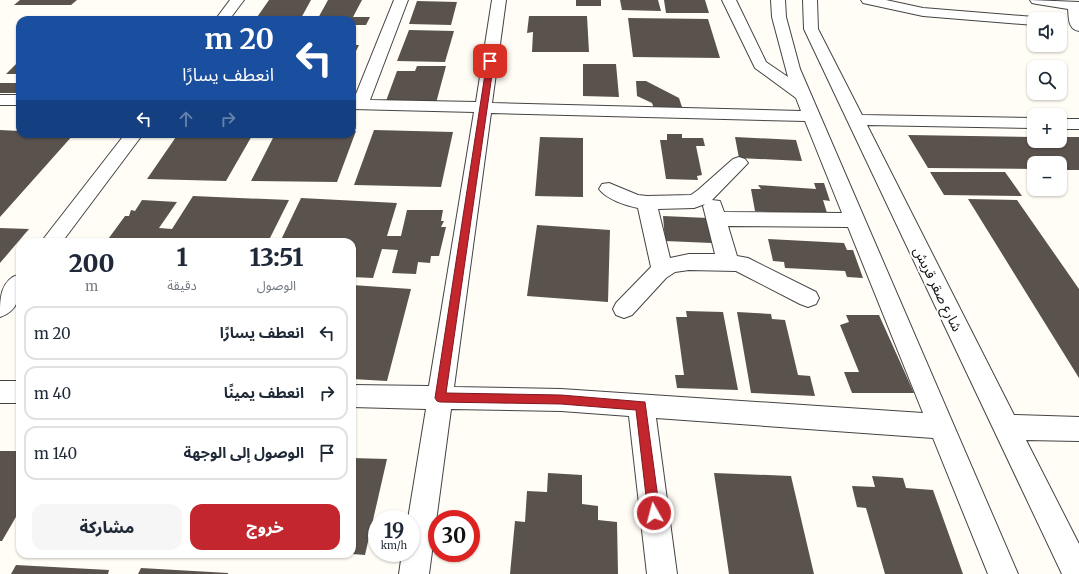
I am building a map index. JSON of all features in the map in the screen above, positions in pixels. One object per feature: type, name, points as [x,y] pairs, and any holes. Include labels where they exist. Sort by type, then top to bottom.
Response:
[{"type":"street","points":[[225,16],[237,0]]},
{"type":"street","points":[[401,0],[356,104],[484,106],[812,116]]},
{"type":"street","points":[[414,574],[499,0]]},
{"type":"street","points":[[729,0],[760,65],[804,96]]},
{"type":"street","points":[[778,0],[779,18],[790,61],[1003,574]]},
{"type":"street","name":"شارع صقر قريش","points":[[810,0],[811,29],[1078,574]]},
{"type":"street","points":[[868,0],[923,12],[1027,20]]},
{"type":"street","points":[[1037,0],[1076,6],[1074,25]]},
{"type":"street","points":[[0,100],[16,100]]},
{"type":"street","points":[[855,120],[1027,124]]},
{"type":"street","points":[[1067,124],[1079,124]]},
{"type":"street","points":[[54,238],[131,138]]},
{"type":"street","points":[[609,189],[634,201],[647,203],[694,201],[709,191],[739,163]]},
{"type":"street","points":[[709,191],[728,262]]},
{"type":"street","points":[[647,203],[662,269]]},
{"type":"street","points":[[716,219],[855,220]]},
{"type":"street","points":[[624,309],[662,269],[673,264],[728,262],[740,264],[808,298]]},
{"type":"street","points":[[0,308],[16,287]]},
{"type":"street","points":[[0,392],[16,392]]},
{"type":"street","points":[[356,396],[561,400],[941,426]]},
{"type":"street","points":[[641,405],[662,574]]},
{"type":"street","points":[[1006,427],[1079,429]]},
{"type":"building","points":[[20,0],[77,0],[71,5],[14,5]]},
{"type":"building","points":[[269,0],[311,0],[302,16],[258,16]]},
{"type":"building","points":[[328,0],[362,0],[354,16],[319,16]]},
{"type":"building","points":[[576,0],[601,0],[601,6],[576,6]]},
{"type":"building","points":[[620,0],[658,0],[661,11],[622,10]]},
{"type":"building","points":[[664,0],[705,0],[709,13],[666,13]]},
{"type":"building","points":[[417,1],[457,2],[451,25],[409,24]]},
{"type":"building","points":[[529,16],[587,16],[589,52],[532,52],[533,32],[527,33]]},
{"type":"building","points":[[356,17],[370,17],[366,25],[356,25]]},
{"type":"building","points":[[628,18],[708,19],[720,58],[633,57]]},
{"type":"building","points":[[409,30],[454,31],[445,62],[397,61]]},
{"type":"building","points":[[16,64],[16,74],[6,74]]},
{"type":"building","points":[[583,64],[616,64],[619,97],[583,96]]},
{"type":"building","points":[[417,66],[446,66],[436,103],[386,101],[397,71],[415,71]]},
{"type":"building","points":[[636,81],[646,81],[679,98],[683,110],[655,111],[652,103],[637,96]]},
{"type":"building","points":[[0,83],[16,83],[16,93],[0,93]]},
{"type":"building","points":[[0,130],[16,131],[16,138],[70,138],[0,217]]},
{"type":"building","points":[[374,130],[453,132],[441,187],[354,185]]},
{"type":"building","points":[[667,134],[682,134],[682,138],[703,138],[705,146],[696,146],[702,175],[697,176],[698,180],[666,179],[660,140],[667,140]]},
{"type":"building","points":[[908,135],[1027,137],[1027,148],[1067,148],[1067,137],[1079,137],[1079,170],[1067,170],[1067,156],[1027,156],[1027,169],[928,168]]},
{"type":"building","points":[[540,137],[583,138],[583,197],[535,196]]},
{"type":"building","points":[[735,137],[796,140],[802,161],[739,158]]},
{"type":"building","points":[[175,138],[251,138],[226,181],[147,179]]},
{"type":"building","points":[[273,138],[353,138],[337,182],[251,181]]},
{"type":"building","points":[[930,172],[1005,172],[1022,196],[944,195]]},
{"type":"building","points":[[814,183],[824,183],[830,201],[823,200],[828,216],[755,211],[751,189],[761,189],[758,185],[816,189]]},
{"type":"building","points":[[193,196],[289,200],[270,238],[109,238],[125,216],[129,216],[131,210],[135,211],[142,200],[177,202],[159,228],[172,229]]},
{"type":"building","points":[[301,198],[397,203],[387,236],[401,236],[407,210],[443,210],[441,221],[444,221],[441,227],[446,227],[439,256],[431,256],[430,263],[418,262],[416,274],[392,273],[398,250],[382,249],[373,278],[356,277],[356,238],[282,238]]},
{"type":"building","points":[[968,199],[1017,200],[1079,289],[1079,378]]},
{"type":"building","points":[[663,216],[708,218],[712,243],[665,241]]},
{"type":"building","points":[[537,225],[610,230],[608,302],[527,296]]},
{"type":"building","points":[[0,228],[29,229],[21,238],[16,238],[16,244],[0,263]]},
{"type":"building","points":[[768,239],[844,243],[847,250],[853,250],[863,278],[847,277],[845,271],[785,268],[784,262],[773,261]]},
{"type":"building","points":[[356,285],[411,289],[387,381],[356,379]]},
{"type":"building","points":[[686,311],[723,312],[738,390],[677,388],[675,375],[684,375],[676,317],[687,317]]},
{"type":"building","points":[[737,312],[771,314],[772,319],[785,320],[798,375],[810,376],[815,396],[751,393]]},
{"type":"building","points":[[846,315],[879,315],[914,393],[852,393],[844,372],[859,372],[840,325],[849,322]]},
{"type":"building","points":[[0,451],[16,451],[16,517],[2,541],[0,541]]},
{"type":"building","points":[[356,458],[387,459],[375,510],[368,510],[368,542],[365,555],[356,554]]},
{"type":"building","points":[[548,473],[582,475],[582,504],[598,506],[598,520],[617,522],[618,574],[510,574],[515,521],[525,522],[527,491],[547,492]]},
{"type":"building","points":[[714,473],[791,476],[814,574],[729,574]]},
{"type":"building","points":[[872,476],[903,478],[906,488],[933,490],[963,574],[885,574],[866,508],[857,507],[852,486],[875,487]]},
{"type":"building","points":[[16,565],[109,570],[108,574],[11,574]]},
{"type":"building","points":[[141,568],[228,573],[228,574],[138,574]]},
{"type":"route","points":[[490,61],[440,398],[561,400],[641,405],[654,513]]}]
